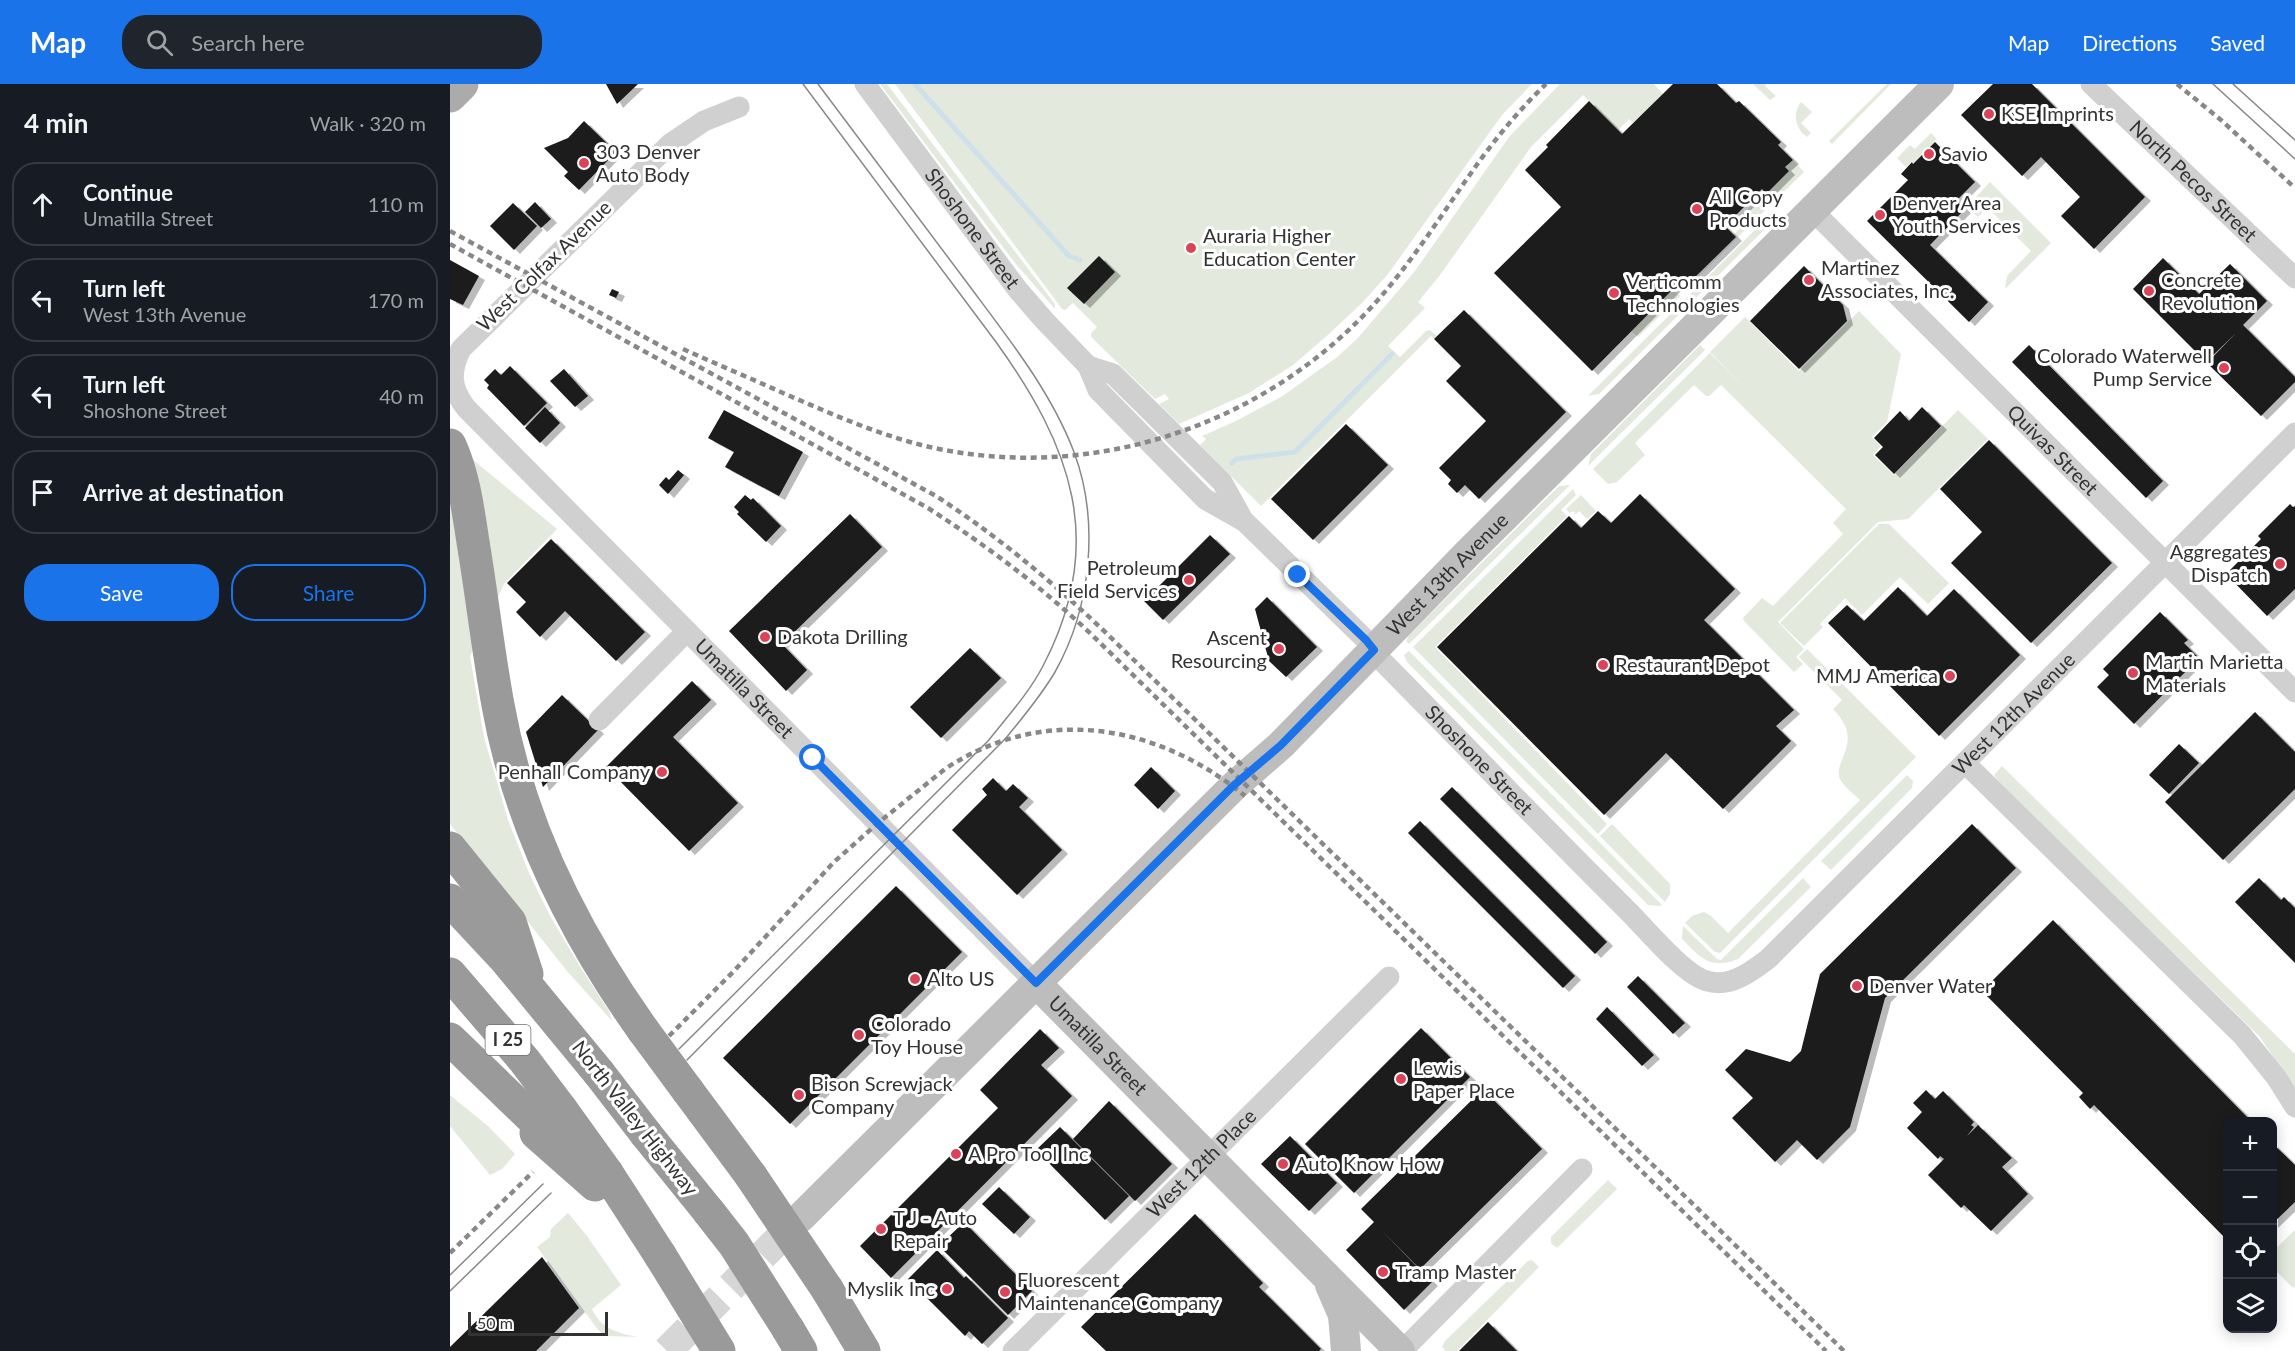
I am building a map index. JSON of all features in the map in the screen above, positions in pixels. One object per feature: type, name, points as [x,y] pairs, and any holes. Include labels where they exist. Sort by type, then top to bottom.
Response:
[{"type":"highway","points":[[450,445],[460,472],[469,516],[504,739],[536,839],[563,898],[608,979],[751,1176],[827,1289],[864,1351]]},
{"type":"highway","points":[[450,848],[510,922],[533,990]]},
{"type":"highway","name":"North Valley Highway","points":[[450,900],[533,990],[709,1212],[734,1244],[794,1340]]},
{"type":"highway","name":"I 25","points":[[450,974],[524,1060],[547,1123],[601,1179],[660,1255],[719,1351]]},
{"type":"highway","points":[[450,1039],[547,1123]]},
{"type":"highway","points":[[450,1063],[481,1086],[547,1123]]},
{"type":"main road","points":[[450,96],[462,84]]},
{"type":"street","name":"Shoshone Street","points":[[865,84],[1018,290],[1088,366],[1113,374],[1222,482],[1243,520],[1366,640],[1383,662],[1687,970],[1705,981],[1724,983]]},
{"type":"street","name":"North Pecos Street","points":[[2091,84],[2295,278]]},
{"type":"street","name":"West 13th Avenue","points":[[802,1216],[1233,786],[1281,745],[1483,538],[1812,210],[1945,87]]},
{"type":"street","name":"West Colfax Avenue","points":[[466,408],[458,397],[453,373],[454,361],[460,348],[670,144],[704,121],[739,107]]},
{"type":"street","name":"Quivas Street","points":[[1812,210],[2295,692]]},
{"type":"street","name":"Umatilla Street","points":[[466,408],[1401,1351]]},
{"type":"street","name":"West 12th Avenue","points":[[1724,983],[1743,976],[1768,959],[2295,433]]},
{"type":"street","points":[[599,720],[687,631]]},
{"type":"street","points":[[1965,763],[2242,1035],[2276,1077],[2295,1107]]},
{"type":"street","name":"West 12th Place","points":[[1013,1351],[1389,977]]},
{"type":"street","points":[[1401,1351],[1582,1169]]},
{"type":"street","points":[[1318,1267],[1337,1299],[1343,1315],[1346,1351]]},
{"type":"shaded area","points":[[880,84],[887,84],[1055,304],[1055,309],[1015,263]]},
{"type":"shaded area","name":"Auraria Higher Education Center","points":[[895,84],[1532,84],[1502,115],[1388,274],[1363,302],[1293,365],[1249,393],[1179,424],[1159,404],[1169,399],[1165,394],[1155,399],[1091,337],[1091,333],[1097,327],[1073,303],[1065,310],[1062,309]]},
{"type":"shaded area","points":[[1560,84],[1654,84],[1663,94],[1633,123],[1629,119],[1618,130],[1583,95],[1531,147],[1440,275],[1418,302],[1425,308],[1388,346],[1400,357],[1426,331],[1430,330],[1437,336],[1434,339],[1431,336],[1261,506],[1200,445],[1206,439],[1202,436],[1281,397],[1336,358],[1357,339],[1415,271],[1509,137]]},
{"type":"shaded area","points":[[1753,84],[1766,84],[1765,86],[1776,96],[1770,100]]},
{"type":"shaded area","points":[[1887,84],[1891,84],[1832,144],[1829,141]]},
{"type":"shaded area","points":[[1801,102],[1812,112],[1801,123],[1811,133],[1807,137],[1796,121],[1796,111]]},
{"type":"shaded area","points":[[1931,133],[1937,139],[1913,163],[1912,161],[1906,167],[1897,158],[1910,145],[1915,149]]},
{"type":"shaded area","points":[[1793,160],[1804,172],[1748,227],[1739,218],[1789,171],[1785,167]]},
{"type":"shaded area","points":[[1990,182],[2051,243],[2005,289],[2007,276],[2031,251],[1987,207],[1978,217],[1972,211],[1976,197]]},
{"type":"shaded area","points":[[1767,218],[1772,222],[1599,394],[1588,396]]},
{"type":"shaded area","points":[[1741,227],[1745,230],[1683,292],[1676,286],[1682,280],[1688,285],[1735,238],[1733,235]]},
{"type":"shaded area","points":[[1673,289],[1680,296],[1638,337],[1631,331]]},
{"type":"shaded area","points":[[1859,311],[1901,354],[1887,422],[1872,437],[1881,446],[1873,455],[1894,475],[1958,410],[1988,439],[1908,519],[1878,522],[1778,622],[1804,649],[1796,657],[1803,664],[1794,672],[1743,618],[1762,598],[1773,606],[1843,534],[1833,523],[1846,509],[1721,385],[1706,396],[1694,385],[1635,443],[1645,455],[1617,482],[1608,484],[1593,469],[1710,353],[1748,391],[1710,352],[1745,317],[1799,371]]},
{"type":"shaded area","points":[[1700,345],[1705,350],[1588,466],[1591,454]]},
{"type":"shaded area","points":[[450,441],[557,529],[504,584],[470,656],[484,737],[508,820],[529,873],[549,914],[609,1011],[612,1021],[567,971],[450,824]]},
{"type":"shaded area","points":[[1570,485],[1409,644],[1406,641],[1409,635],[1559,486]]},
{"type":"shaded area","points":[[1573,489],[1576,495],[1561,510],[1567,516],[1435,647],[1607,824],[1598,834],[1413,647]]},
{"type":"shaded area","points":[[1581,495],[1596,511],[1587,519],[1579,511],[1576,514],[1566,509]]},
{"type":"shaded area","points":[[1879,524],[1889,524],[1949,583],[1928,604],[1900,577],[1862,615],[1845,598],[1820,624],[1823,627],[1804,646],[1780,623]]},
{"type":"shaded area","points":[[1807,649],[1916,757],[1720,953],[1715,952],[1685,923],[1692,916],[1704,912],[1728,933],[1860,800],[1840,779],[1840,765],[1848,741],[1847,731],[1833,709],[1842,700],[1799,657]]},
{"type":"shaded area","points":[[1409,651],[1661,906],[1648,905],[1407,662],[1404,655]]},
{"type":"shaded area","points":[[2002,766],[2295,1054],[2295,1090],[2260,1037],[1998,781],[1994,775]]},
{"type":"shaded area","points":[[1907,775],[1913,781],[1912,788],[1831,870],[1821,861]]},
{"type":"shaded area","points":[[1612,824],[1670,884],[1670,894],[1665,902],[1600,836]]},
{"type":"shaded area","points":[[1803,878],[1811,887],[1738,959],[1713,963],[1701,957],[1682,939],[1683,926],[1717,959],[1721,960]]},
{"type":"shaded area","points":[[450,1095],[489,1127],[515,1154],[502,1169],[490,1175],[450,1126]]},
{"type":"shaded area","points":[[1608,1180],[1617,1189],[1557,1248],[1551,1243],[1551,1237]]},
{"type":"shaded area","points":[[568,1213],[621,1285],[592,1309],[596,1316],[612,1329],[640,1337],[606,1336],[599,1331],[537,1247],[550,1237],[551,1229]]},
{"type":"shaded area","points":[[2295,1230],[2295,1286],[2293,1288],[2277,1272],[2277,1247]]},
{"type":"shaded area","points":[[1532,1260],[1539,1267],[1457,1351],[1446,1351],[1442,1347],[1445,1341],[1528,1261]]},
{"type":"building","points":[[606,84],[638,84],[617,104]]},
{"type":"building","points":[[1673,84],[1717,84],[1736,103],[1739,101],[1781,142],[1778,145],[1793,160],[1785,167],[1789,171],[1766,194],[1762,189],[1725,226],[1736,237],[1687,285],[1682,280],[1592,371],[1494,273],[1561,207],[1525,170],[1548,147],[1546,145],[1589,101],[1622,134]]},
{"type":"building","points":[[1993,84],[2032,84],[2145,197],[2094,249],[2061,216],[2080,197],[2041,157],[2022,176],[1961,115]]},
{"type":"building","points":[[584,121],[616,152],[579,190],[564,176],[568,172],[544,148],[568,138]]},
{"type":"building","points":[[1935,142],[1975,182],[1956,201],[1965,209],[1930,245],[1988,302],[1969,322],[1867,221],[1908,180],[1901,174]]},
{"type":"building","points":[[535,202],[551,219],[541,228],[525,212]]},
{"type":"building","points":[[513,203],[537,226],[514,250],[490,226]]},
{"type":"building","points":[[1099,256],[1115,272],[1084,304],[1067,288]]},
{"type":"building","points":[[2163,258],[2199,294],[2230,264],[2267,301],[2243,325],[2295,377],[2295,382],[2261,416],[2207,363],[2236,333],[2206,362],[2133,289]]},
{"type":"building","points":[[450,260],[479,276],[463,305],[450,299]]},
{"type":"building","points":[[1804,266],[1843,305],[1847,321],[1799,369],[1750,321]]},
{"type":"building","points":[[612,289],[619,292],[616,298],[609,295]]},
{"type":"building","points":[[1464,310],[1566,412],[1479,499],[1465,485],[1457,493],[1448,484],[1451,480],[1439,468],[1486,421],[1446,381],[1461,366],[1434,339]]},
{"type":"building","points":[[2029,345],[2163,481],[2146,498],[2012,362]]},
{"type":"building","points":[[510,366],[547,403],[524,426],[487,388],[489,385],[484,380],[495,369],[501,375]]},
{"type":"building","points":[[564,369],[588,396],[575,407],[550,381]]},
{"type":"building","points":[[545,407],[560,423],[540,443],[525,428]]},
{"type":"building","points":[[1922,407],[1941,426],[1894,474],[1875,455],[1883,447],[1874,438],[1900,411],[1909,421]]},
{"type":"building","points":[[724,410],[803,452],[779,496],[725,467],[734,452],[708,438]]},
{"type":"building","points":[[1346,424],[1388,465],[1313,540],[1271,499]]},
{"type":"building","points":[[1989,440],[2112,563],[2031,643],[1951,563],[1982,532],[1940,489]]},
{"type":"building","points":[[678,470],[684,475],[668,494],[659,485],[666,477],[669,480]]},
{"type":"building","points":[[1640,494],[1735,589],[1704,620],[1794,710],[1776,726],[1791,741],[1723,809],[1666,753],[1604,815],[1437,647],[1569,516],[1581,528],[1598,511],[1611,523]]},
{"type":"building","points":[[745,495],[751,500],[753,498],[781,526],[766,542],[737,514],[739,512],[734,507]]},
{"type":"building","points":[[2290,504],[2295,506],[2295,589],[2267,616],[2226,574],[2261,539],[2258,536]]},
{"type":"building","points":[[850,514],[882,547],[782,644],[807,670],[786,691],[729,631]]},
{"type":"building","points":[[1210,535],[1230,554],[1163,620],[1144,601]]},
{"type":"building","points":[[551,539],[645,632],[616,661],[565,611],[540,637],[516,612],[526,602],[507,583]]},
{"type":"building","points":[[1898,587],[1927,616],[1954,589],[2020,655],[1939,736],[1828,623],[1847,605],[1864,621]]},
{"type":"building","points":[[1267,597],[1317,647],[1286,677],[1269,661],[1255,609]]},
{"type":"building","points":[[2160,612],[2188,640],[2184,643],[2199,658],[2134,724],[2097,687],[2109,675],[2103,669]]},
{"type":"building","points":[[970,648],[1001,678],[941,738],[910,707]]},
{"type":"building","points":[[692,681],[711,700],[673,737],[738,803],[689,851],[606,767]]},
{"type":"building","points":[[562,695],[598,730],[543,787],[526,732]]},
{"type":"building","points":[[2255,712],[2295,752],[2295,789],[2223,860],[2165,802]]},
{"type":"building","points":[[2179,744],[2199,763],[2169,794],[2149,775]]},
{"type":"building","points":[[1151,767],[1175,791],[1158,809],[1134,785]]},
{"type":"building","points":[[993,778],[1006,791],[1013,784],[1028,798],[1019,807],[1062,850],[1017,895],[952,830],[987,795],[982,789]]},
{"type":"building","points":[[1452,787],[1607,942],[1595,954],[1440,799]]},
{"type":"building","points":[[1420,821],[1575,976],[1563,988],[1408,833]]},
{"type":"building","name":"Denver Water","points":[[1972,824],[2016,868],[1885,998],[1850,1127],[1817,1160],[1797,1140],[1775,1162],[1732,1118],[1753,1098],[1725,1070],[1746,1049],[1790,1062],[1801,1051],[1820,974]]},
{"type":"building","points":[[2259,878],[2281,900],[2284,897],[2295,908],[2295,963],[2235,902]]},
{"type":"building","points":[[896,886],[962,952],[790,1124],[723,1058]]},
{"type":"building","points":[[2053,920],[2247,1117],[2223,1117],[2223,1236],[2094,1105],[2090,1109],[2079,1097],[2083,1093],[1982,991]]},
{"type":"building","points":[[1638,976],[1685,1023],[1673,1034],[1627,987]]},
{"type":"building","points":[[1607,1007],[1654,1055],[1642,1066],[1596,1019]]},
{"type":"building","points":[[1421,1028],[1470,1077],[1354,1193],[1305,1144]]},
{"type":"building","points":[[1040,1029],[1059,1048],[1041,1065],[1072,1096],[891,1278],[860,1246],[998,1108],[980,1090]]},
{"type":"building","points":[[1483,1089],[1542,1149],[1420,1269],[1381,1230],[1432,1282],[1404,1310],[1346,1250],[1374,1222],[1361,1209]]},
{"type":"building","points":[[1926,1090],[1935,1099],[1943,1091],[1974,1122],[1971,1125],[1974,1127],[1967,1136],[1978,1125],[2012,1158],[2002,1167],[2028,1194],[1991,1231],[1964,1205],[1961,1208],[1928,1175],[1944,1159],[1940,1156],[1938,1159],[1907,1128],[1922,1112],[1913,1103]]},
{"type":"building","points":[[1109,1101],[1172,1164],[1135,1201],[1073,1139]]},
{"type":"building","points":[[1060,1127],[1129,1196],[1105,1220],[1036,1150]]},
{"type":"building","points":[[1290,1136],[1337,1183],[1309,1211],[1261,1164]]},
{"type":"building","points":[[2277,1148],[2295,1165],[2295,1202],[2277,1219]]},
{"type":"building","points":[[999,1187],[1030,1217],[1014,1234],[982,1204]]},
{"type":"building","points":[[1195,1214],[1263,1283],[1259,1287],[1321,1349],[1319,1351],[1106,1351],[1081,1327]]},
{"type":"building","points":[[964,1222],[1032,1291],[1008,1315],[939,1246]]},
{"type":"building","points":[[937,1250],[1008,1318],[982,1344],[969,1331],[965,1336],[908,1279]]},
{"type":"building","points":[[542,1257],[579,1308],[536,1351],[450,1351],[450,1347]]},
{"type":"building","points":[[1488,1322],[1517,1351],[1459,1351]]},
{"type":"waterway","points":[[915,84],[1069,256],[1080,260]]},
{"type":"waterway","points":[[1232,463],[1236,459],[1295,452],[1392,354]]},
{"type":"tunnel","points":[[667,1351],[802,1216]]},
{"type":"tram line","points":[[679,1049],[988,741],[1025,694],[1044,664],[1063,619],[1074,577],[1076,536],[1072,496],[1061,457],[1044,419],[996,342],[803,84]]},
{"type":"tram line","points":[[687,1060],[1006,738],[1019,722],[1050,681],[1067,647],[1084,593],[1088,564],[1089,535],[1082,479],[1064,429],[1040,384],[818,84]]},
{"type":"tram line","points":[[2213,84],[2295,159]]},
{"type":"tram line","points":[[2233,84],[2295,140]]},
{"type":"tram line","points":[[450,1275],[543,1184]]},
{"type":"tram line","points":[[450,1291],[551,1193]]},
{"type":"railway","points":[[683,349],[860,425],[899,439],[939,449],[1000,457],[1060,457],[1120,448],[1178,433],[1233,410],[1285,380],[1333,344],[1391,284],[1504,129],[1546,84]]},
{"type":"railway","points":[[2177,84],[2221,120],[2295,188]]},
{"type":"railway","points":[[450,231],[936,496],[980,526],[1022,559],[1102,629],[1844,1351]]},
{"type":"railway","points":[[450,244],[928,508],[993,552],[1034,584],[1092,635],[1826,1351]]},
{"type":"railway","points":[[669,1036],[734,971],[834,862],[945,769],[982,749],[1021,736],[1060,730],[1099,731],[1138,739],[1175,752],[1211,772],[1245,796]]},
{"type":"railway","points":[[450,1253],[533,1172]]},
{"type":"place","name":"KSE Imprints","points":[[1989,114]]},
{"type":"place","name":"Savio","points":[[1929,154]]},
{"type":"place","name":"303 Denver Auto Body","points":[[584,163]]},
{"type":"place","name":"All Copy Products","points":[[1697,209]]},
{"type":"place","name":"Denver Area Youth Services","points":[[1880,215]]},
{"type":"place","name":"Auraria Higher Education Center","points":[[1191,248]]},
{"type":"place","name":"Martinez Associates, Inc.","points":[[1809,280]]},
{"type":"place","name":"Concrete Revolution","points":[[2149,291]]},
{"type":"place","name":"Verticomm Technologies","points":[[1614,293]]},
{"type":"place","name":"Colorado Waterwell Pump Service","points":[[2224,368]]},
{"type":"place","name":"Aggregates Dispatch","points":[[2280,564]]},
{"type":"place","name":"Petroleum Field Services","points":[[1189,580]]},
{"type":"place","name":"Dakota Drilling","points":[[765,637]]},
{"type":"place","name":"Ascent Resourcing","points":[[1279,649]]},
{"type":"place","name":"Restaurant Depot","points":[[1603,665]]},
{"type":"place","name":"Martin Marietta Materials","points":[[2133,673]]},
{"type":"place","name":"MMJ America","points":[[1950,676]]},
{"type":"place","name":"Penhall Company","points":[[662,772]]},
{"type":"place","name":"Alto US","points":[[915,979]]},
{"type":"place","name":"Denver Water","points":[[1857,986]]},
{"type":"place","name":"Colorado Toy House","points":[[859,1035]]},
{"type":"place","name":"Lewis Paper Place","points":[[1401,1079]]},
{"type":"place","name":"Bison Screwjack Company","points":[[799,1095]]},
{"type":"place","name":"A Pro Tool Inc","points":[[956,1154]]},
{"type":"place","name":"Auto Know How","points":[[1283,1164]]},
{"type":"place","name":"T J - Auto Repair","points":[[881,1229]]},
{"type":"place","name":"Tramp Master","points":[[1383,1272]]},
{"type":"place","name":"Myslik Inc","points":[[947,1289]]},
{"type":"place","name":"Fluorescent Maintenance Company","points":[[1005,1292]]},
{"type":"route","points":[[813,758],[1036,983],[1233,786],[1281,745],[1374,650],[1298,575]]}]
